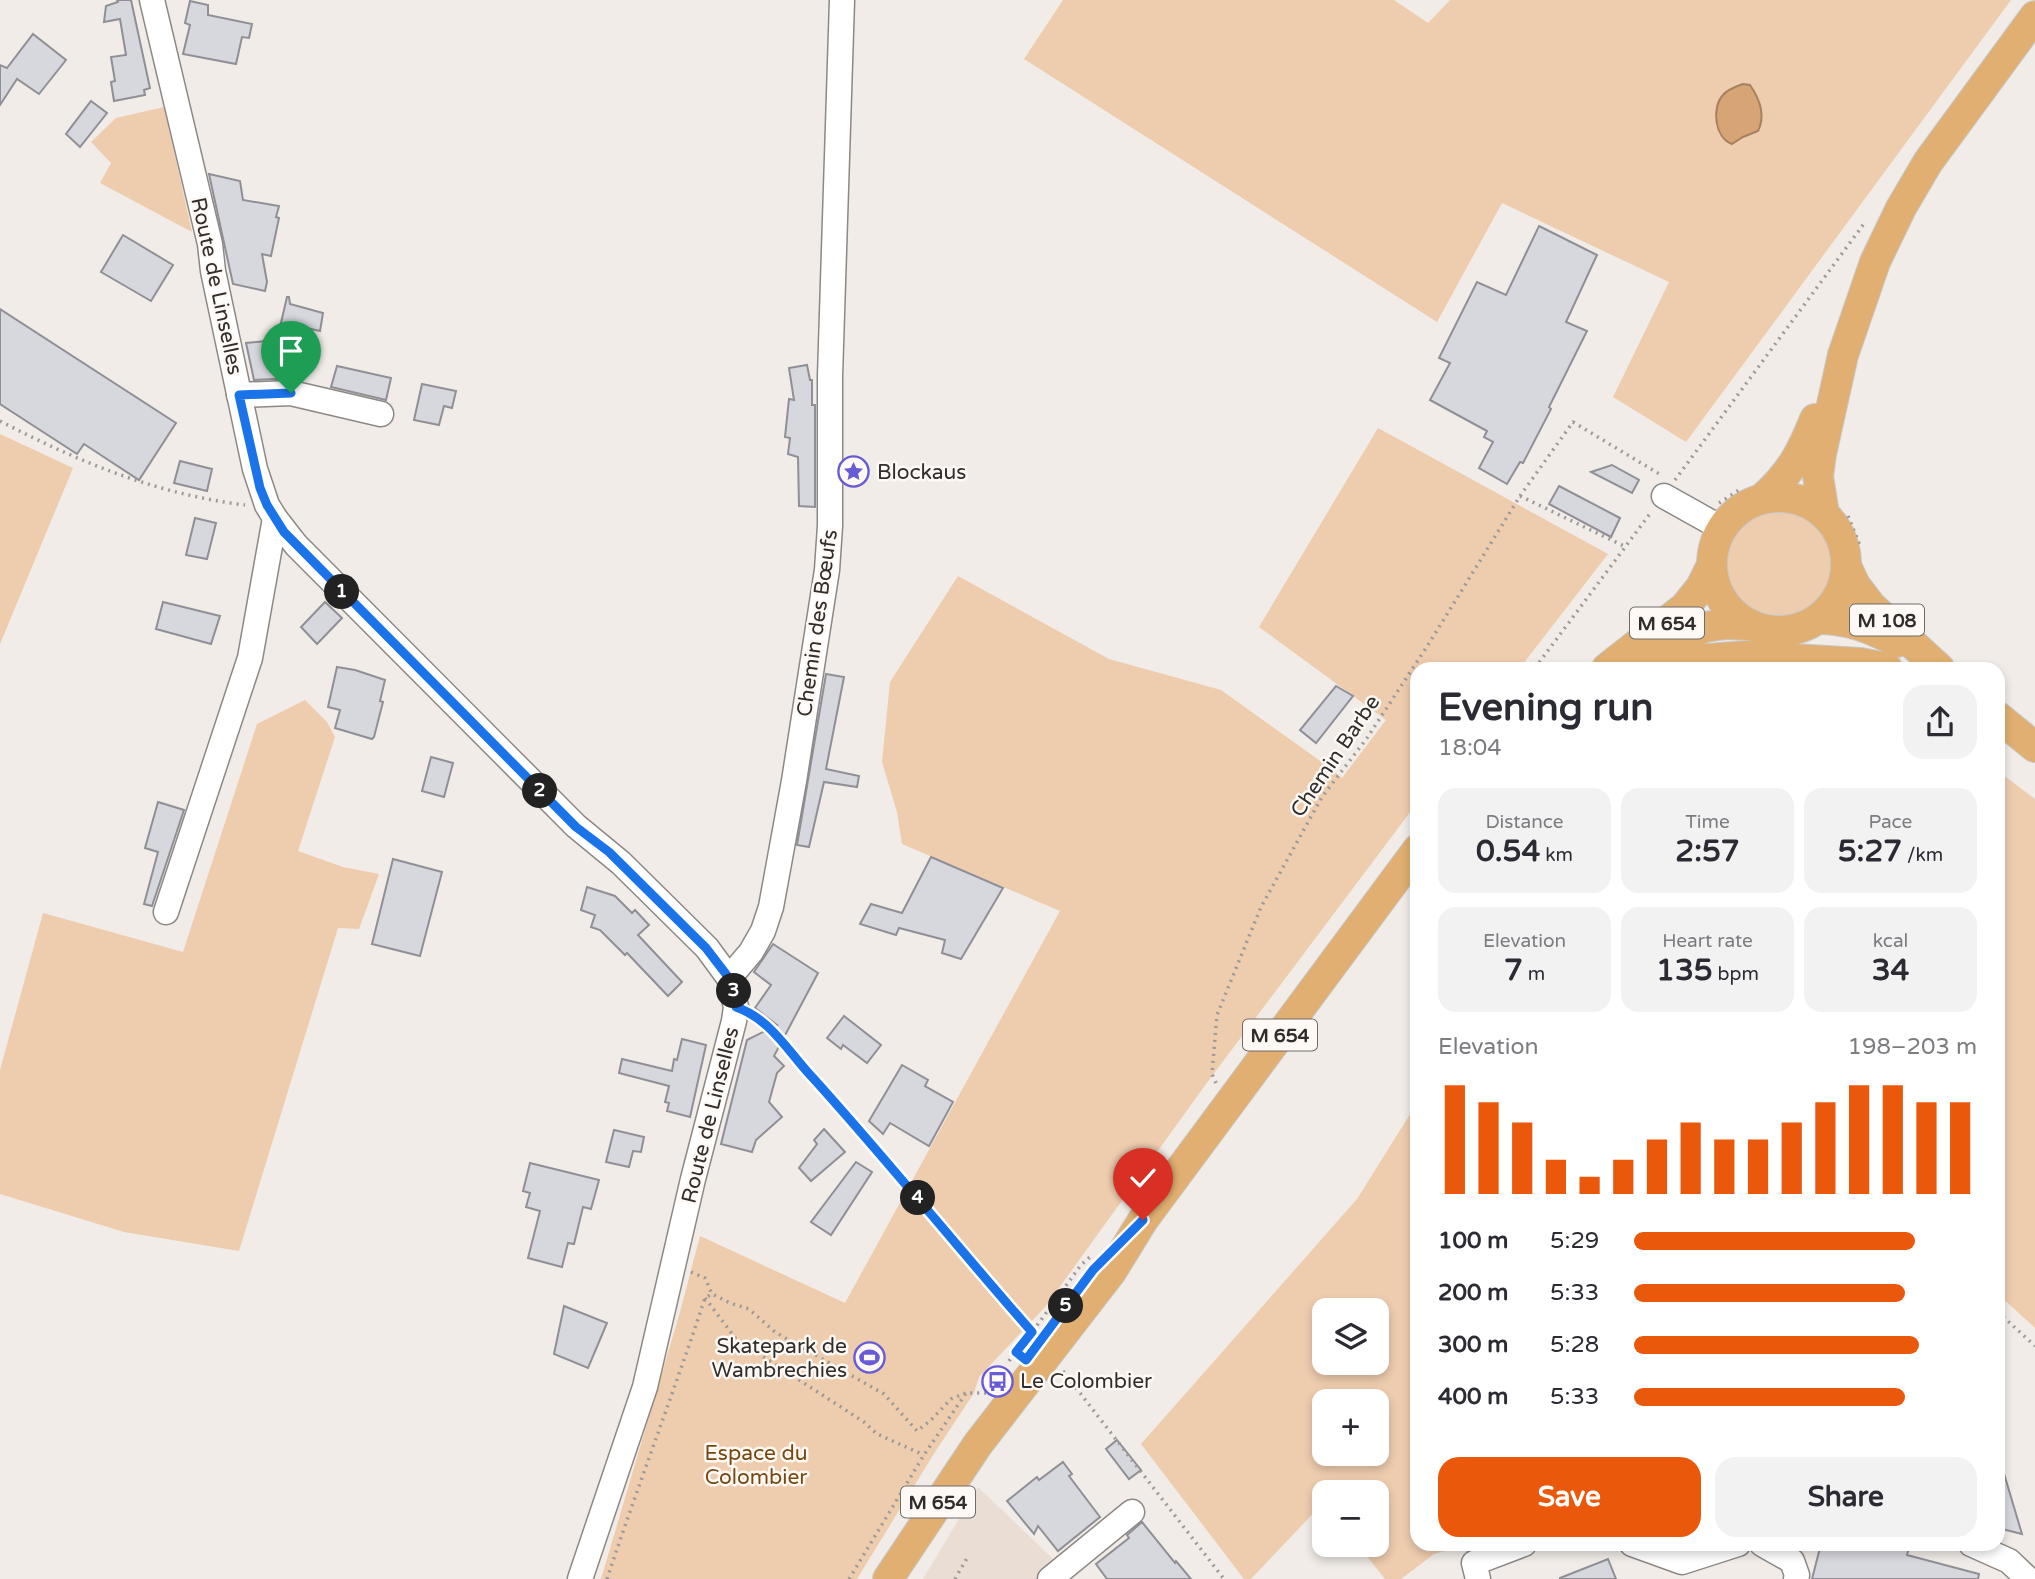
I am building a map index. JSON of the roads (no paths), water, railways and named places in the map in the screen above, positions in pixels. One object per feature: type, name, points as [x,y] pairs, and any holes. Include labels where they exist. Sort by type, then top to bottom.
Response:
[{"type":"main road","points":[[1762,499],[1784,497],[1815,507],[1837,529],[1845,548],[1847,568],[1838,597],[1826,613],[1800,628],[1780,631],[1760,628],[1741,619],[1726,605],[1716,586],[1712,565],[1715,546],[1735,513],[1762,499],[1779,484],[1793,466],[1843,355],[1875,262],[1905,199],[1928,162],[2035,16]]},
{"type":"main road","points":[[1824,514],[1819,466],[1843,355]]},
{"type":"main road","name":"M 654","points":[[1614,662],[1685,607],[1701,587],[1712,565]]},
{"type":"main road","name":"M 108","points":[[1847,568],[1855,585],[1871,606],[1932,662]]},
{"type":"main road","name":"M 108","points":[[1818,619],[1846,621],[1871,629],[1900,643],[1929,662]]},
{"type":"main road","name":"M 654","points":[[1632,662],[1705,627],[1751,625]]},
{"type":"main road","points":[[1693,662],[1748,656],[1844,662]]},
{"type":"main road","points":[[2005,723],[2035,747]]},
{"type":"main road","points":[[2005,739],[2035,758]]},
{"type":"main road","name":"M 654","points":[[894,1573],[978,1444],[997,1399],[1028,1353],[1093,1270],[1143,1220],[1410,860]]},
{"type":"street","name":"Route de Linselles","points":[[152,0],[210,244],[213,271],[255,469],[271,511],[284,532],[309,559],[576,827],[609,852],[706,948],[729,978],[736,1007],[645,1387],[580,1579]]},
{"type":"street","name":"Chemin des Bœufs","points":[[729,978],[751,952],[763,931],[771,907],[827,570],[842,0]]},
{"type":"street","points":[[239,395],[291,393],[381,414]]},
{"type":"street","points":[[1669,489],[1723,529]]},
{"type":"street","points":[[166,912],[250,658],[271,511]]},
{"type":"street","points":[[1050,1579],[1132,1512]]},
{"type":"street","points":[[1478,1579],[1474,1563],[1506,1551]]},
{"type":"street","points":[[1651,1551],[1682,1562],[1716,1551]]},
{"type":"street","points":[[1774,1551],[1792,1561],[1796,1579]]},
{"type":"street","points":[[1986,1551],[2009,1562],[2028,1579]]},
{"type":"place","name":"Blockaus","points":[[854,472]]},
{"type":"place","name":"Skatepark de Wambrechies","points":[[870,1358]]},
{"type":"place","name":"Le Colombier","points":[[997,1381]]},
{"type":"park label","name":"Espace du Colombier","points":[[756,1465]]}]
